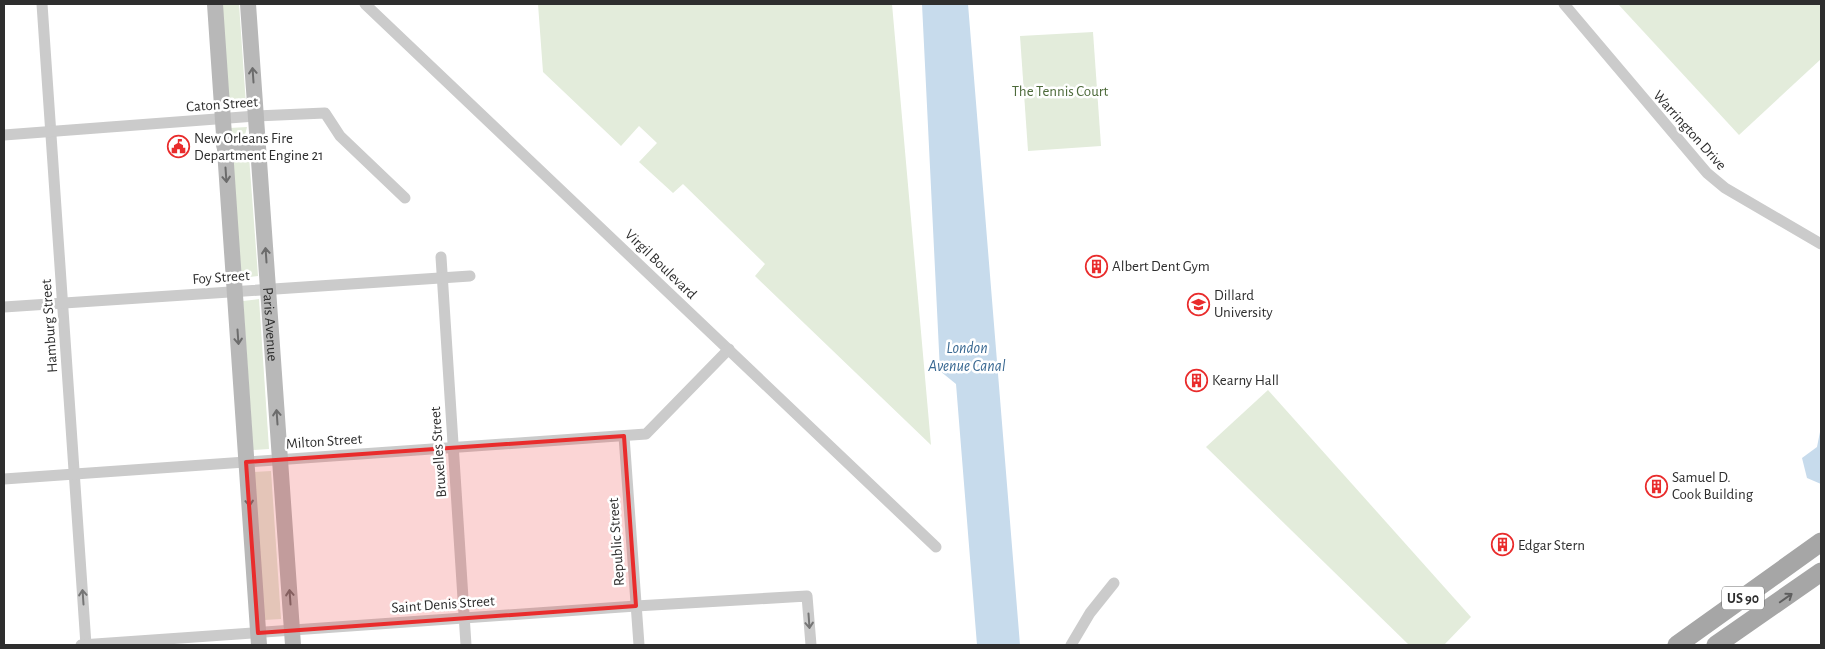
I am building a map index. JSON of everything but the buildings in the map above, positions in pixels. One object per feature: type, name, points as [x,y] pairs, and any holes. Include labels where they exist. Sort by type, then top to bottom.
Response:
[{"type":"main road","name":"US 90","points":[[1690,638],[1821,542]]},
{"type":"main road","name":"US 90","points":[[1718,645],[1821,572]]},
{"type":"street","name":"Hamburg Street","points":[[42,4],[86,645]]},
{"type":"street","points":[[215,4],[258,639]]},
{"type":"street","name":"Paris Avenue","points":[[248,4],[292,638]]},
{"type":"street","name":"Virgil Boulevard","points":[[365,4],[730,349],[936,547]]},
{"type":"street","name":"Warrington Drive","points":[[1564,4],[1707,173],[1724,188],[1821,244]]},
{"type":"street","name":"Caton Street","points":[[4,135],[256,116],[325,113],[340,136],[405,198]]},
{"type":"street","points":[[224,145],[258,143]]},
{"type":"street","name":"Bruxelles Street","points":[[440,257],[466,645]]},
{"type":"street","name":"Foy Street","points":[[4,307],[470,276]]},
{"type":"street","name":"Milton Street","points":[[4,479],[646,434],[730,349]]},
{"type":"street","name":"Republic Street","points":[[624,436],[639,645]]},
{"type":"street","points":[[1071,645],[1090,613],[1114,583]]},
{"type":"street","name":"Saint Denis Street","points":[[81,645],[292,638],[464,618],[807,596],[811,645]]},
{"type":"street","points":[[1690,638],[1718,645]]},
{"type":"highlighted area","points":[[624,436],[636,606],[258,633],[246,462]]},
{"type":"green space","points":[[222,4],[239,4],[246,105],[228,106]]},
{"type":"green space","points":[[538,4],[892,4],[931,445],[755,276],[765,264],[683,184],[673,193],[639,162],[657,143],[639,126],[621,146],[543,72]]},
{"type":"green space","points":[[1618,4],[1821,4],[1821,59],[1739,135]]},
{"type":"green space","name":"The Tennis Court","points":[[1093,32],[1101,146],[1028,151],[1020,36]]},
{"type":"green space","points":[[247,127],[245,135],[235,136],[231,134],[230,128]]},
{"type":"green space","points":[[235,153],[246,153],[249,156],[258,276],[241,278],[232,157]]},
{"type":"green space","points":[[259,299],[269,449],[253,450],[243,301]]},
{"type":"green space","points":[[1268,390],[1471,617],[1444,645],[1409,645],[1206,447]]},
{"type":"green space","points":[[271,471],[281,619],[264,620],[254,472]]},
{"type":"water","name":"London Avenue Canal","points":[[922,4],[968,4],[1020,645],[977,645],[956,384],[940,371]]},
{"type":"water","points":[[1821,427],[1821,484],[1807,478],[1802,458],[1817,447]]},
{"type":"place","name":"New Orleans Fire Department Engine 21","points":[[178,147]]},
{"type":"place","name":"Albert Dent Gym","points":[[1096,266]]},
{"type":"place","name":"Dillard University","points":[[1198,304]]},
{"type":"place","name":"Kearny Hall","points":[[1196,380]]},
{"type":"place","name":"Samuel D. Cook Building","points":[[1656,486]]},
{"type":"place","name":"Edgar Stern","points":[[1502,545]]}]
